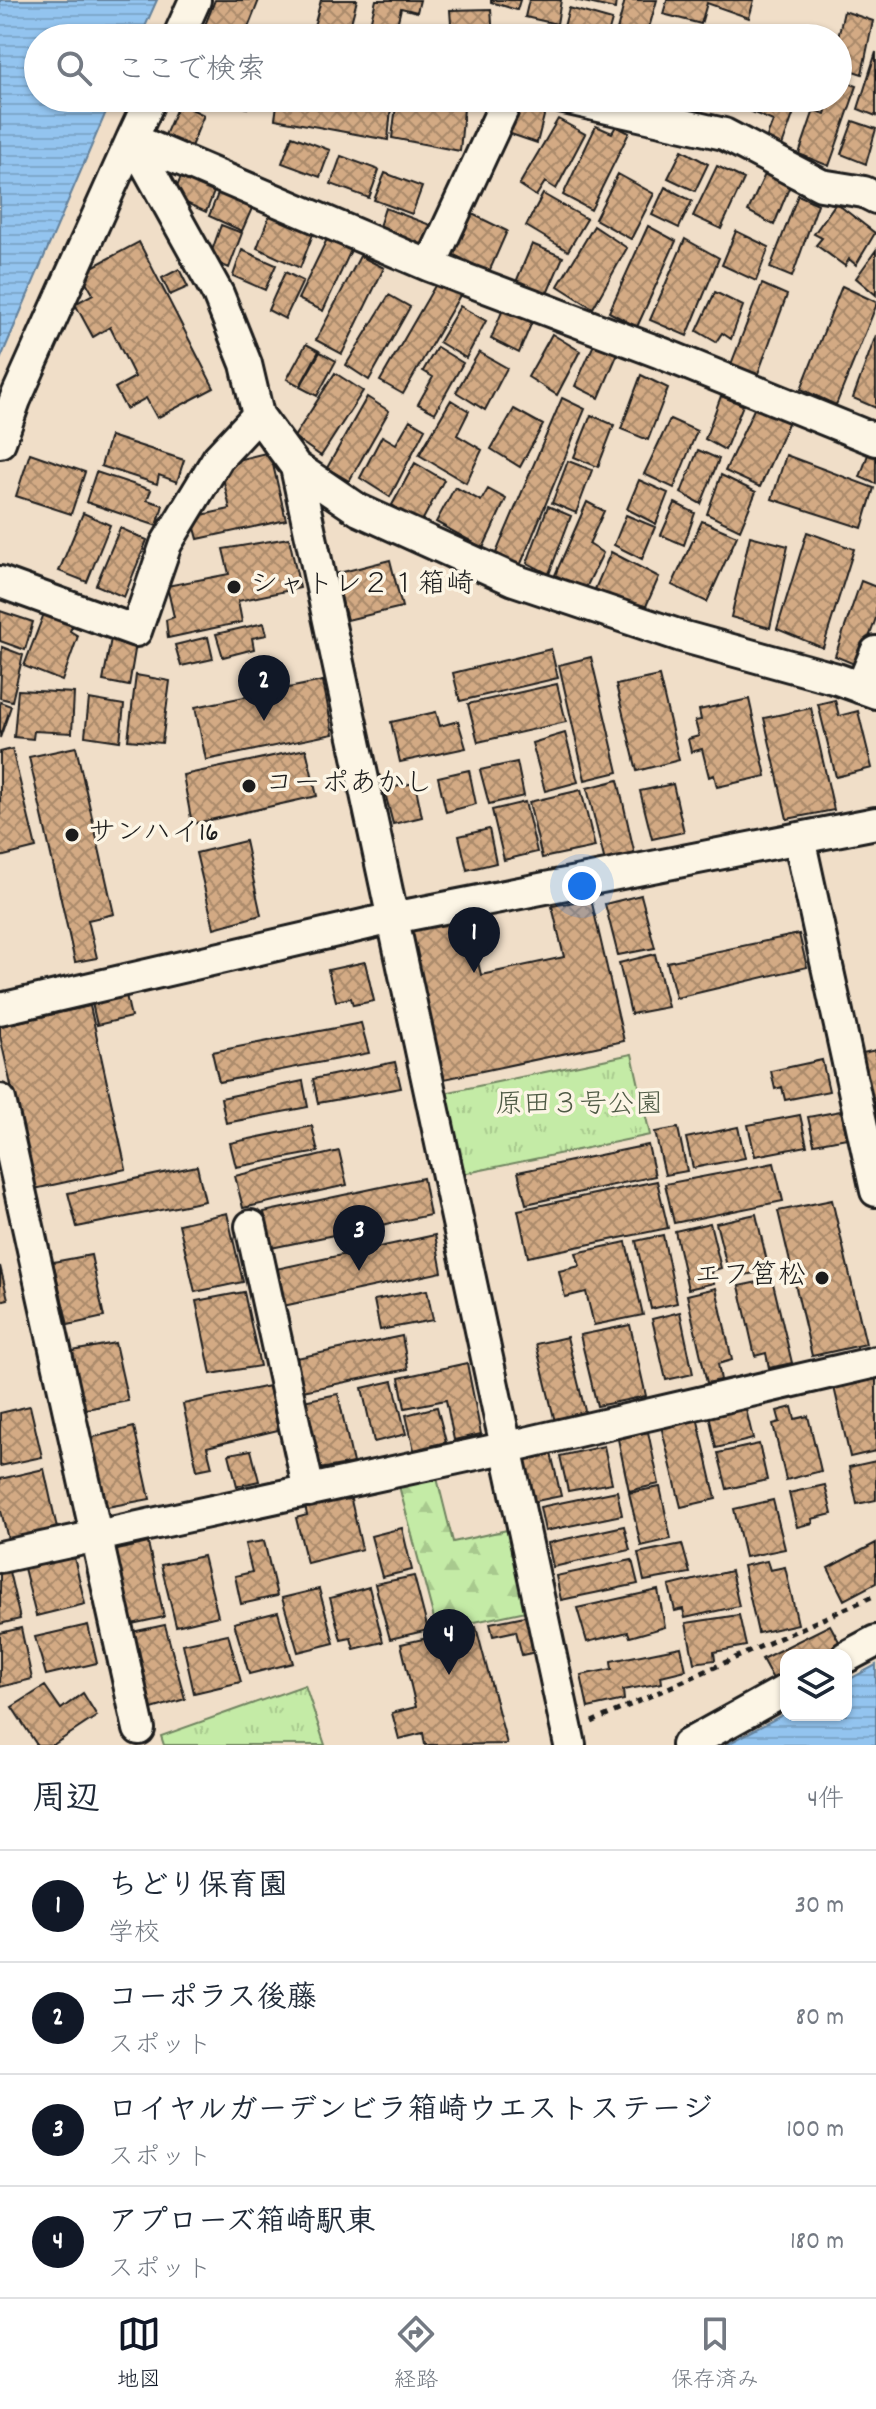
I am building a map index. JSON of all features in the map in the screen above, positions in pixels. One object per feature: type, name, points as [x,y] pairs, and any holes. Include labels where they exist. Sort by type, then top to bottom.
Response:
[{"type":"street","points":[[184,24],[195,0]]},
{"type":"street","points":[[0,442],[15,400],[145,112]]},
{"type":"street","points":[[430,266],[502,112]]},
{"type":"street","points":[[626,112],[724,134],[821,185],[864,192],[876,198]]},
{"type":"street","points":[[132,139],[430,266],[661,353],[876,440]]},
{"type":"street","points":[[132,139],[218,294],[246,364],[258,415],[296,467],[359,510],[514,580],[681,636],[869,690],[876,652]]},
{"type":"street","points":[[0,582],[136,631],[166,544],[218,458],[258,415]]},
{"type":"street","points":[[296,467],[568,1739]]},
{"type":"street","points":[[0,1009],[393,918],[876,823]]},
{"type":"street","points":[[799,838],[876,1191]]},
{"type":"street","points":[[0,1100],[139,1729]]},
{"type":"street","points":[[251,1226],[309,1491]]},
{"type":"street","points":[[0,1557],[504,1448],[876,1362]]},
{"type":"street","points":[[852,1654],[876,1641]]},
{"type":"street","points":[[687,1745],[780,1693]]},
{"type":"path","points":[[568,1739],[876,1595]]},
{"type":"green space","name":"原田３号公園","points":[[632,1054],[650,1135],[462,1174],[444,1093]]},
{"type":"green space","points":[[437,1478],[453,1542],[507,1530],[526,1611],[437,1630],[399,1486]]},
{"type":"green space","points":[[305,1685],[325,1745],[164,1745],[161,1736]]},
{"type":"water","points":[[0,0],[157,0],[146,24],[24,24],[24,112],[106,112],[0,360]]},
{"type":"water","points":[[876,1665],[876,1745],[726,1745],[780,1716],[780,1721],[852,1721],[852,1678]]},
{"type":"building","points":[[215,0],[259,0],[250,24],[206,24]]},
{"type":"building","points":[[321,0],[357,0],[351,24],[315,24]]},
{"type":"building","points":[[376,0],[420,0],[417,12],[401,8],[397,24],[370,24]]},
{"type":"building","points":[[491,0],[520,0],[517,10]]},
{"type":"building","points":[[529,0],[561,0],[557,24],[525,17]]},
{"type":"building","points":[[575,0],[616,0],[615,9]]},
{"type":"building","points":[[625,0],[657,0],[650,24],[619,24]]},
{"type":"building","points":[[667,0],[754,0],[749,18],[707,3],[701,24],[663,14]]},
{"type":"building","points":[[569,8],[612,20],[611,24],[565,24]]},
{"type":"building","points":[[491,9],[492,24],[451,24],[450,10]]},
{"type":"building","points":[[844,11],[873,21],[862,74],[852,71],[852,24],[841,24]]},
{"type":"building","points":[[876,52],[876,116],[858,109]]},
{"type":"building","points":[[852,84],[857,86],[852,100]]},
{"type":"building","points":[[175,112],[204,115],[188,154],[162,142]]},
{"type":"building","points":[[276,112],[391,112],[388,140],[275,119]]},
{"type":"building","points":[[395,112],[464,112],[460,151],[392,138]]},
{"type":"building","points":[[514,112],[545,112],[537,143],[508,133]]},
{"type":"building","points":[[752,112],[794,112],[782,146],[766,139],[773,121]]},
{"type":"building","points":[[813,112],[848,112],[829,166],[799,154]]},
{"type":"building","points":[[558,119],[585,134],[556,189],[545,182],[536,196],[519,185]]},
{"type":"building","points":[[853,121],[876,129],[866,164],[841,154]]},
{"type":"building","points":[[596,126],[612,133],[616,126],[629,133],[591,210],[563,195]]},
{"type":"building","points":[[292,136],[330,150],[320,177],[282,163]]},
{"type":"building","points":[[682,150],[708,164],[695,191],[668,178]]},
{"type":"building","points":[[341,156],[379,170],[369,198],[331,184]]},
{"type":"building","points":[[717,166],[744,179],[721,229],[693,216]]},
{"type":"building","points":[[767,170],[791,183],[774,225],[748,211]]},
{"type":"building","points":[[183,172],[216,187],[206,212],[173,197]]},
{"type":"building","points":[[385,173],[422,187],[412,214],[374,200]]},
{"type":"building","points":[[618,174],[654,194],[631,239],[595,219]]},
{"type":"building","points":[[665,187],[692,201],[679,228],[652,215]]},
{"type":"building","points":[[219,191],[253,206],[242,231],[209,216]]},
{"type":"building","points":[[543,194],[587,219],[568,251],[526,226]]},
{"type":"building","points":[[798,195],[818,204],[792,277],[770,268]]},
{"type":"building","points":[[836,203],[875,233],[856,265],[849,259],[845,266],[816,245],[822,238],[814,234]]},
{"type":"building","points":[[385,208],[433,226],[423,254],[376,236]]},
{"type":"building","points":[[470,213],[507,231],[489,272],[450,253]]},
{"type":"building","points":[[270,214],[313,234],[300,268],[257,248]]},
{"type":"building","points":[[221,225],[242,233],[229,268],[209,259]]},
{"type":"building","points":[[594,226],[627,248],[593,308],[558,286]]},
{"type":"building","points":[[648,226],[676,241],[637,327],[609,312]]},
{"type":"building","points":[[736,231],[769,247],[756,281],[722,265]]},
{"type":"building","points":[[328,237],[352,248],[323,311],[298,299]]},
{"type":"building","points":[[685,239],[719,258],[687,336],[650,320]]},
{"type":"building","points":[[139,242],[214,388],[157,418],[146,398],[126,409],[115,388],[135,377],[110,327],[93,337],[75,304],[93,294],[81,273]]},
{"type":"building","points":[[532,244],[563,257],[546,296],[516,282]]},
{"type":"building","points":[[242,250],[276,265],[265,290],[233,276]]},
{"type":"building","points":[[876,250],[876,295],[856,278]]},
{"type":"building","points":[[360,256],[384,268],[342,354],[316,340]]},
{"type":"building","points":[[179,269],[188,287],[170,295],[162,278]]},
{"type":"building","points":[[285,272],[303,281],[285,319],[268,310]]},
{"type":"building","points":[[440,277],[463,290],[403,394],[380,381]]},
{"type":"building","points":[[762,284],[787,295],[756,379],[730,367]]},
{"type":"building","points":[[842,286],[876,302],[876,306],[836,405],[801,389]]},
{"type":"building","points":[[715,292],[743,306],[731,339],[722,333],[716,342],[697,331]]},
{"type":"building","points":[[389,295],[410,307],[369,380],[346,365]]},
{"type":"building","points":[[460,306],[486,321],[466,358],[439,342]]},
{"type":"building","points":[[503,309],[532,322],[519,353],[491,339]]},
{"type":"building","points":[[552,334],[580,351],[557,395],[528,377]]},
{"type":"building","points":[[876,335],[876,408],[853,398]]},
{"type":"building","points":[[595,342],[618,353],[599,398],[575,386]]},
{"type":"building","points":[[306,344],[319,351],[300,386],[287,379]]},
{"type":"building","points":[[437,347],[463,363],[435,413],[418,404],[433,377],[423,371]]},
{"type":"building","points":[[320,352],[336,361],[317,396],[300,387]]},
{"type":"building","points":[[479,352],[507,368],[485,410],[456,392]]},
{"type":"building","points":[[335,373],[363,391],[321,456],[294,437]]},
{"type":"building","points":[[641,375],[668,388],[648,440],[621,429]]},
{"type":"building","points":[[721,396],[743,405],[725,450],[705,439]]},
{"type":"building","points":[[367,397],[389,411],[349,481],[327,468]]},
{"type":"building","points":[[562,398],[585,409],[520,566],[496,553]]},
{"type":"building","points":[[451,400],[469,411],[457,435],[482,450],[466,483],[419,455]]},
{"type":"building","points":[[755,407],[789,421],[760,487],[725,471]]},
{"type":"building","points":[[514,409],[543,425],[520,467],[491,449]]},
{"type":"building","points":[[591,415],[614,425],[598,467],[574,457]]},
{"type":"building","points":[[670,419],[697,431],[674,488],[644,474]]},
{"type":"building","points":[[410,420],[425,429],[390,497],[360,478],[382,436],[396,444]]},
{"type":"building","points":[[110,436],[184,460],[177,482],[159,475],[157,484],[101,466]]},
{"type":"building","points":[[871,446],[876,448],[876,484],[860,477]]},
{"type":"building","points":[[698,450],[719,459],[701,504],[681,493]]},
{"type":"building","points":[[270,452],[286,520],[198,539],[192,517],[230,509],[220,464]]},
{"type":"building","points":[[30,453],[85,472],[71,514],[16,496]]},
{"type":"building","points":[[786,455],[874,488],[862,528],[772,499]]},
{"type":"building","points":[[568,461],[592,470],[576,513],[552,503]]},
{"type":"building","points":[[415,463],[444,480],[421,523],[392,505]]},
{"type":"building","points":[[96,472],[151,490],[147,500],[163,505],[157,526],[86,502]]},
{"type":"building","points":[[721,475],[756,492],[740,530],[707,514]]},
{"type":"building","points":[[639,480],[668,493],[656,524],[627,509]]},
{"type":"building","points":[[455,487],[481,501],[488,489],[506,499],[483,548],[436,522]]},
{"type":"building","points":[[587,502],[604,511],[589,544],[603,553],[585,590],[555,575]]},
{"type":"building","points":[[675,503],[695,513],[684,545],[661,535]]},
{"type":"building","points":[[548,506],[571,516],[549,574],[527,563]]},
{"type":"building","points":[[83,513],[110,525],[87,582],[59,571]]},
{"type":"building","points":[[626,515],[655,527],[642,559],[614,545]]},
{"type":"building","points":[[702,521],[737,536],[707,602],[672,585]]},
{"type":"building","points":[[120,528],[147,540],[124,597],[96,585]]},
{"type":"building","points":[[807,532],[854,549],[823,648],[777,629]]},
{"type":"building","points":[[750,536],[788,546],[770,628],[731,617]]},
{"type":"building","name":"シャトレ２１箱崎","points":[[289,538],[300,588],[238,601],[242,622],[168,638],[166,620],[174,617],[167,586],[229,574],[223,549]]},
{"type":"building","points":[[611,552],[659,577],[643,613],[595,589]]},
{"type":"building","points":[[390,560],[402,607],[347,620],[335,574]]},
{"type":"building","points":[[861,581],[876,587],[876,618],[859,666],[835,656]]},
{"type":"building","points":[[0,611],[33,622],[25,650],[0,641]]},
{"type":"building","points":[[45,611],[74,623],[70,631],[78,636],[62,681],[24,666]]},
{"type":"building","points":[[264,623],[267,635],[252,638],[254,649],[223,657],[216,634]]},
{"type":"building","points":[[112,633],[137,638],[129,686],[103,681]]},
{"type":"building","points":[[208,637],[213,659],[181,666],[175,645]]},
{"type":"building","points":[[2,647],[23,655],[12,701],[0,698]]},
{"type":"building","points":[[551,649],[558,678],[460,701],[453,673]]},
{"type":"building","points":[[591,657],[618,772],[585,780],[559,665]]},
{"type":"building","points":[[136,675],[170,681],[162,743],[128,740]]},
{"type":"building","points":[[659,676],[679,760],[637,771],[616,685]]},
{"type":"building","points":[[323,681],[333,734],[206,760],[195,707]]},
{"type":"building","points":[[557,684],[566,722],[478,742],[468,704]]},
{"type":"building","points":[[18,690],[74,693],[72,733],[34,731],[33,739],[14,737]]},
{"type":"building","points":[[89,699],[124,705],[120,741],[85,736]]},
{"type":"building","points":[[749,699],[766,776],[717,787],[714,775],[709,777],[702,749],[691,752],[688,739],[699,736],[695,721],[701,720],[699,710]]},
{"type":"building","points":[[835,700],[839,716],[858,711],[872,768],[836,777],[818,704]]},
{"type":"building","points":[[0,702],[11,706],[0,738]]},
{"type":"building","points":[[811,708],[834,810],[787,819],[764,718]]},
{"type":"building","points":[[436,712],[440,726],[458,721],[466,748],[400,762],[391,722]]},
{"type":"building","points":[[565,733],[578,782],[545,791],[532,743]]},
{"type":"building","name":"サンハイ16","points":[[76,747],[114,914],[88,920],[97,958],[75,962],[29,757]]},
{"type":"building","points":[[12,749],[36,848],[0,857],[0,752]]},
{"type":"building","name":"コーポあかし","points":[[306,749],[317,796],[192,824],[183,775]]},
{"type":"building","points":[[517,762],[524,796],[489,804],[480,770]]},
{"type":"building","points":[[469,770],[476,804],[446,812],[438,777]]},
{"type":"building","points":[[618,780],[636,860],[606,866],[587,788]]},
{"type":"building","points":[[415,783],[422,817],[393,824],[384,789]]},
{"type":"building","points":[[673,784],[684,832],[652,839],[640,791]]},
{"type":"building","points":[[581,790],[595,847],[542,858],[529,802]]},
{"type":"building","points":[[525,802],[537,852],[504,860],[492,810]]},
{"type":"building","points":[[489,829],[496,863],[467,870],[459,836]]},
{"type":"building","points":[[245,841],[261,915],[214,928],[196,853]]},
{"type":"building","points":[[641,895],[655,948],[618,955],[605,904]]},
{"type":"building","points":[[591,899],[624,1041],[444,1079],[411,931],[468,919],[481,975],[564,957],[552,906]]},
{"type":"building","points":[[799,934],[807,967],[676,998],[667,962]]},
{"type":"building","points":[[655,954],[668,1007],[631,1014],[619,963]]},
{"type":"building","points":[[365,962],[374,1001],[353,1005],[351,998],[336,1001],[328,970]]},
{"type":"building","points":[[126,995],[131,1017],[97,1025],[92,1003]]},
{"type":"building","points":[[90,1006],[126,1169],[34,1189],[0,1026]]},
{"type":"building","points":[[361,1023],[369,1053],[219,1082],[212,1052]]},
{"type":"building","points":[[876,1050],[876,1128],[858,1054]]},
{"type":"building","points":[[822,1060],[829,1091],[785,1100],[782,1087],[775,1089],[771,1071]]},
{"type":"building","points":[[395,1062],[401,1088],[318,1103],[313,1079]]},
{"type":"building","points":[[303,1081],[308,1107],[226,1123],[221,1098]]},
{"type":"building","points":[[841,1111],[847,1138],[814,1144],[808,1117]]},
{"type":"building","points":[[800,1115],[807,1146],[755,1156],[748,1125]]},
{"type":"building","points":[[312,1126],[318,1152],[236,1167],[230,1143]]},
{"type":"building","points":[[738,1127],[745,1158],[693,1168],[686,1138]]},
{"type":"building","points":[[678,1128],[687,1171],[665,1175],[655,1132]]},
{"type":"building","points":[[648,1145],[655,1176],[526,1204],[518,1172]]},
{"type":"building","points":[[339,1151],[347,1185],[243,1208],[235,1176]]},
{"type":"building","points":[[774,1163],[783,1201],[674,1223],[665,1184]]},
{"type":"building","points":[[197,1166],[205,1201],[77,1227],[68,1193]]},
{"type":"building","points":[[423,1178],[430,1215],[271,1248],[264,1212]]},
{"type":"building","points":[[657,1181],[668,1228],[528,1257],[518,1210]]},
{"type":"building","name":"エフ筥松","points":[[832,1200],[866,1344],[812,1356],[778,1211]]},
{"type":"building","points":[[227,1213],[243,1282],[195,1292],[179,1224]]},
{"type":"building","points":[[756,1214],[769,1270],[740,1276],[738,1264],[727,1266],[716,1223]]},
{"type":"building","points":[[710,1223],[721,1268],[711,1271],[714,1283],[688,1289],[675,1231]]},
{"type":"building","points":[[435,1235],[442,1272],[283,1306],[276,1269]]},
{"type":"building","points":[[663,1235],[677,1303],[651,1309],[636,1241]]},
{"type":"building","points":[[626,1242],[643,1315],[594,1325],[586,1292],[565,1297],[559,1271],[580,1266],[576,1253]]},
{"type":"building","points":[[91,1255],[104,1317],[68,1325],[53,1262]]},
{"type":"building","points":[[0,1266],[8,1299],[0,1301]]},
{"type":"building","points":[[772,1279],[792,1363],[769,1368],[766,1353],[755,1356],[739,1286]]},
{"type":"building","points":[[716,1288],[732,1360],[718,1364],[721,1380],[707,1383],[687,1295]]},
{"type":"building","points":[[427,1290],[433,1320],[380,1330],[374,1300]]},
{"type":"building","points":[[244,1292],[260,1366],[211,1374],[196,1301]]},
{"type":"building","points":[[680,1312],[693,1374],[666,1380],[652,1319]]},
{"type":"building","points":[[630,1325],[646,1396],[597,1406],[580,1335]]},
{"type":"building","points":[[402,1336],[408,1369],[298,1392],[292,1359]]},
{"type":"building","points":[[567,1337],[586,1415],[555,1422],[536,1344]]},
{"type":"building","points":[[115,1343],[128,1401],[81,1410],[67,1352]]},
{"type":"building","points":[[467,1363],[481,1434],[454,1440],[446,1400],[405,1408],[399,1378]]},
{"type":"building","points":[[876,1377],[876,1451],[850,1457],[834,1387]]},
{"type":"building","points":[[393,1381],[406,1434],[374,1442],[362,1388]]},
{"type":"building","points":[[269,1386],[278,1430],[207,1447],[212,1467],[197,1470],[183,1404]]},
{"type":"building","points":[[338,1394],[353,1463],[314,1470],[298,1402]]},
{"type":"building","points":[[745,1405],[753,1439],[716,1448],[709,1414]]},
{"type":"building","points":[[30,1406],[42,1457],[0,1466],[0,1413]]},
{"type":"building","points":[[437,1407],[446,1442],[414,1450],[406,1415]]},
{"type":"building","points":[[792,1407],[795,1419],[808,1416],[821,1471],[786,1480],[773,1424],[780,1422],[777,1411]]},
{"type":"building","points":[[697,1417],[716,1499],[681,1507],[661,1426]]},
{"type":"building","points":[[134,1427],[150,1499],[107,1507],[90,1438]]},
{"type":"building","points":[[648,1432],[659,1484],[629,1491],[618,1439]]},
{"type":"building","points":[[759,1444],[767,1480],[727,1489],[718,1453]]},
{"type":"building","points":[[604,1446],[612,1483],[568,1491],[560,1456]]},
{"type":"building","points":[[251,1450],[259,1481],[237,1486],[229,1454]]},
{"type":"building","points":[[551,1453],[561,1496],[531,1502],[521,1460]]},
{"type":"building","points":[[876,1461],[876,1500],[857,1504],[849,1467]]},
{"type":"building","points":[[44,1469],[57,1528],[8,1539],[0,1507],[0,1479]]},
{"type":"building","points":[[825,1485],[832,1514],[797,1527],[789,1493]]},
{"type":"building","points":[[660,1487],[671,1539],[641,1546],[629,1493]]},
{"type":"building","points":[[349,1491],[362,1549],[307,1563],[296,1518],[307,1515],[304,1501]]},
{"type":"building","points":[[617,1491],[622,1515],[545,1531],[540,1507]]},
{"type":"building","points":[[773,1500],[785,1549],[745,1557],[734,1509]]},
{"type":"building","points":[[624,1526],[630,1550],[553,1567],[548,1543]]},
{"type":"building","points":[[402,1528],[412,1570],[382,1577],[371,1536]]},
{"type":"building","points":[[264,1541],[277,1596],[241,1604],[235,1576],[252,1572],[245,1544]]},
{"type":"building","points":[[148,1543],[164,1617],[127,1625],[109,1552]]},
{"type":"building","points":[[876,1543],[876,1583],[844,1600],[828,1568]]},
{"type":"building","points":[[682,1544],[690,1573],[644,1581],[638,1553]]},
{"type":"building","points":[[73,1553],[85,1604],[36,1616],[23,1564]]},
{"type":"building","points":[[203,1556],[218,1616],[176,1626],[161,1565]]},
{"type":"building","points":[[632,1560],[638,1584],[561,1600],[556,1576]]},
{"type":"building","points":[[767,1561],[770,1570],[785,1567],[798,1624],[758,1633],[743,1566]]},
{"type":"building","points":[[8,1567],[20,1619],[0,1624],[0,1569]]},
{"type":"building","points":[[731,1571],[739,1606],[685,1618],[683,1609],[675,1611],[669,1586]]},
{"type":"building","points":[[414,1576],[428,1630],[390,1639],[375,1584]]},
{"type":"building","points":[[369,1587],[383,1642],[354,1649],[351,1638],[341,1640],[330,1598]]},
{"type":"building","points":[[319,1589],[334,1643],[298,1652],[282,1598]]},
{"type":"building","points":[[658,1590],[665,1627],[630,1637],[628,1632],[587,1642],[577,1608]]},
{"type":"building","points":[[278,1612],[293,1663],[249,1674],[234,1623]]},
{"type":"building","points":[[739,1615],[746,1646],[714,1652],[715,1660],[694,1663],[686,1623]]},
{"type":"building","points":[[525,1616],[536,1652],[522,1655],[516,1631],[493,1636],[490,1623]]},
{"type":"building","points":[[88,1625],[97,1663],[46,1675],[35,1637]]},
{"type":"building","points":[[165,1625],[185,1699],[152,1709],[132,1632]]},
{"type":"building","points":[[830,1625],[841,1645],[833,1649],[782,1649]]},
{"type":"building","points":[[476,1627],[507,1744],[425,1745],[423,1733],[399,1739],[392,1713],[416,1707],[401,1644]]},
{"type":"building","points":[[21,1628],[32,1679],[0,1687],[0,1633]]},
{"type":"building","points":[[228,1634],[241,1682],[194,1693],[183,1644]]},
{"type":"building","points":[[681,1647],[686,1670],[661,1676],[662,1683],[623,1690],[624,1700],[588,1708],[581,1675],[612,1669],[611,1661]]},
{"type":"building","points":[[780,1650],[780,1675],[773,1679],[762,1659]]},
{"type":"building","points":[[45,1686],[61,1709],[83,1693],[97,1716],[53,1745],[37,1745],[12,1707]]},
{"type":"place","name":"シャトレ２１箱崎","points":[[234,587]]},
{"type":"place","name":"コーポラス後藤","points":[[264,721]]},
{"type":"place","name":"コーポあかし","points":[[249,786]]},
{"type":"place","name":"サンハイ16","points":[[72,835]]},
{"type":"place","name":"ちどり保育園","points":[[474,973]]},
{"type":"place","name":"ロイヤルガーデンビラ箱崎ウエストステージ","points":[[359,1271]]},
{"type":"place","name":"エフ筥松","points":[[822,1278]]},
{"type":"place","name":"アプローズ箱崎駅東","points":[[449,1675]]}]
